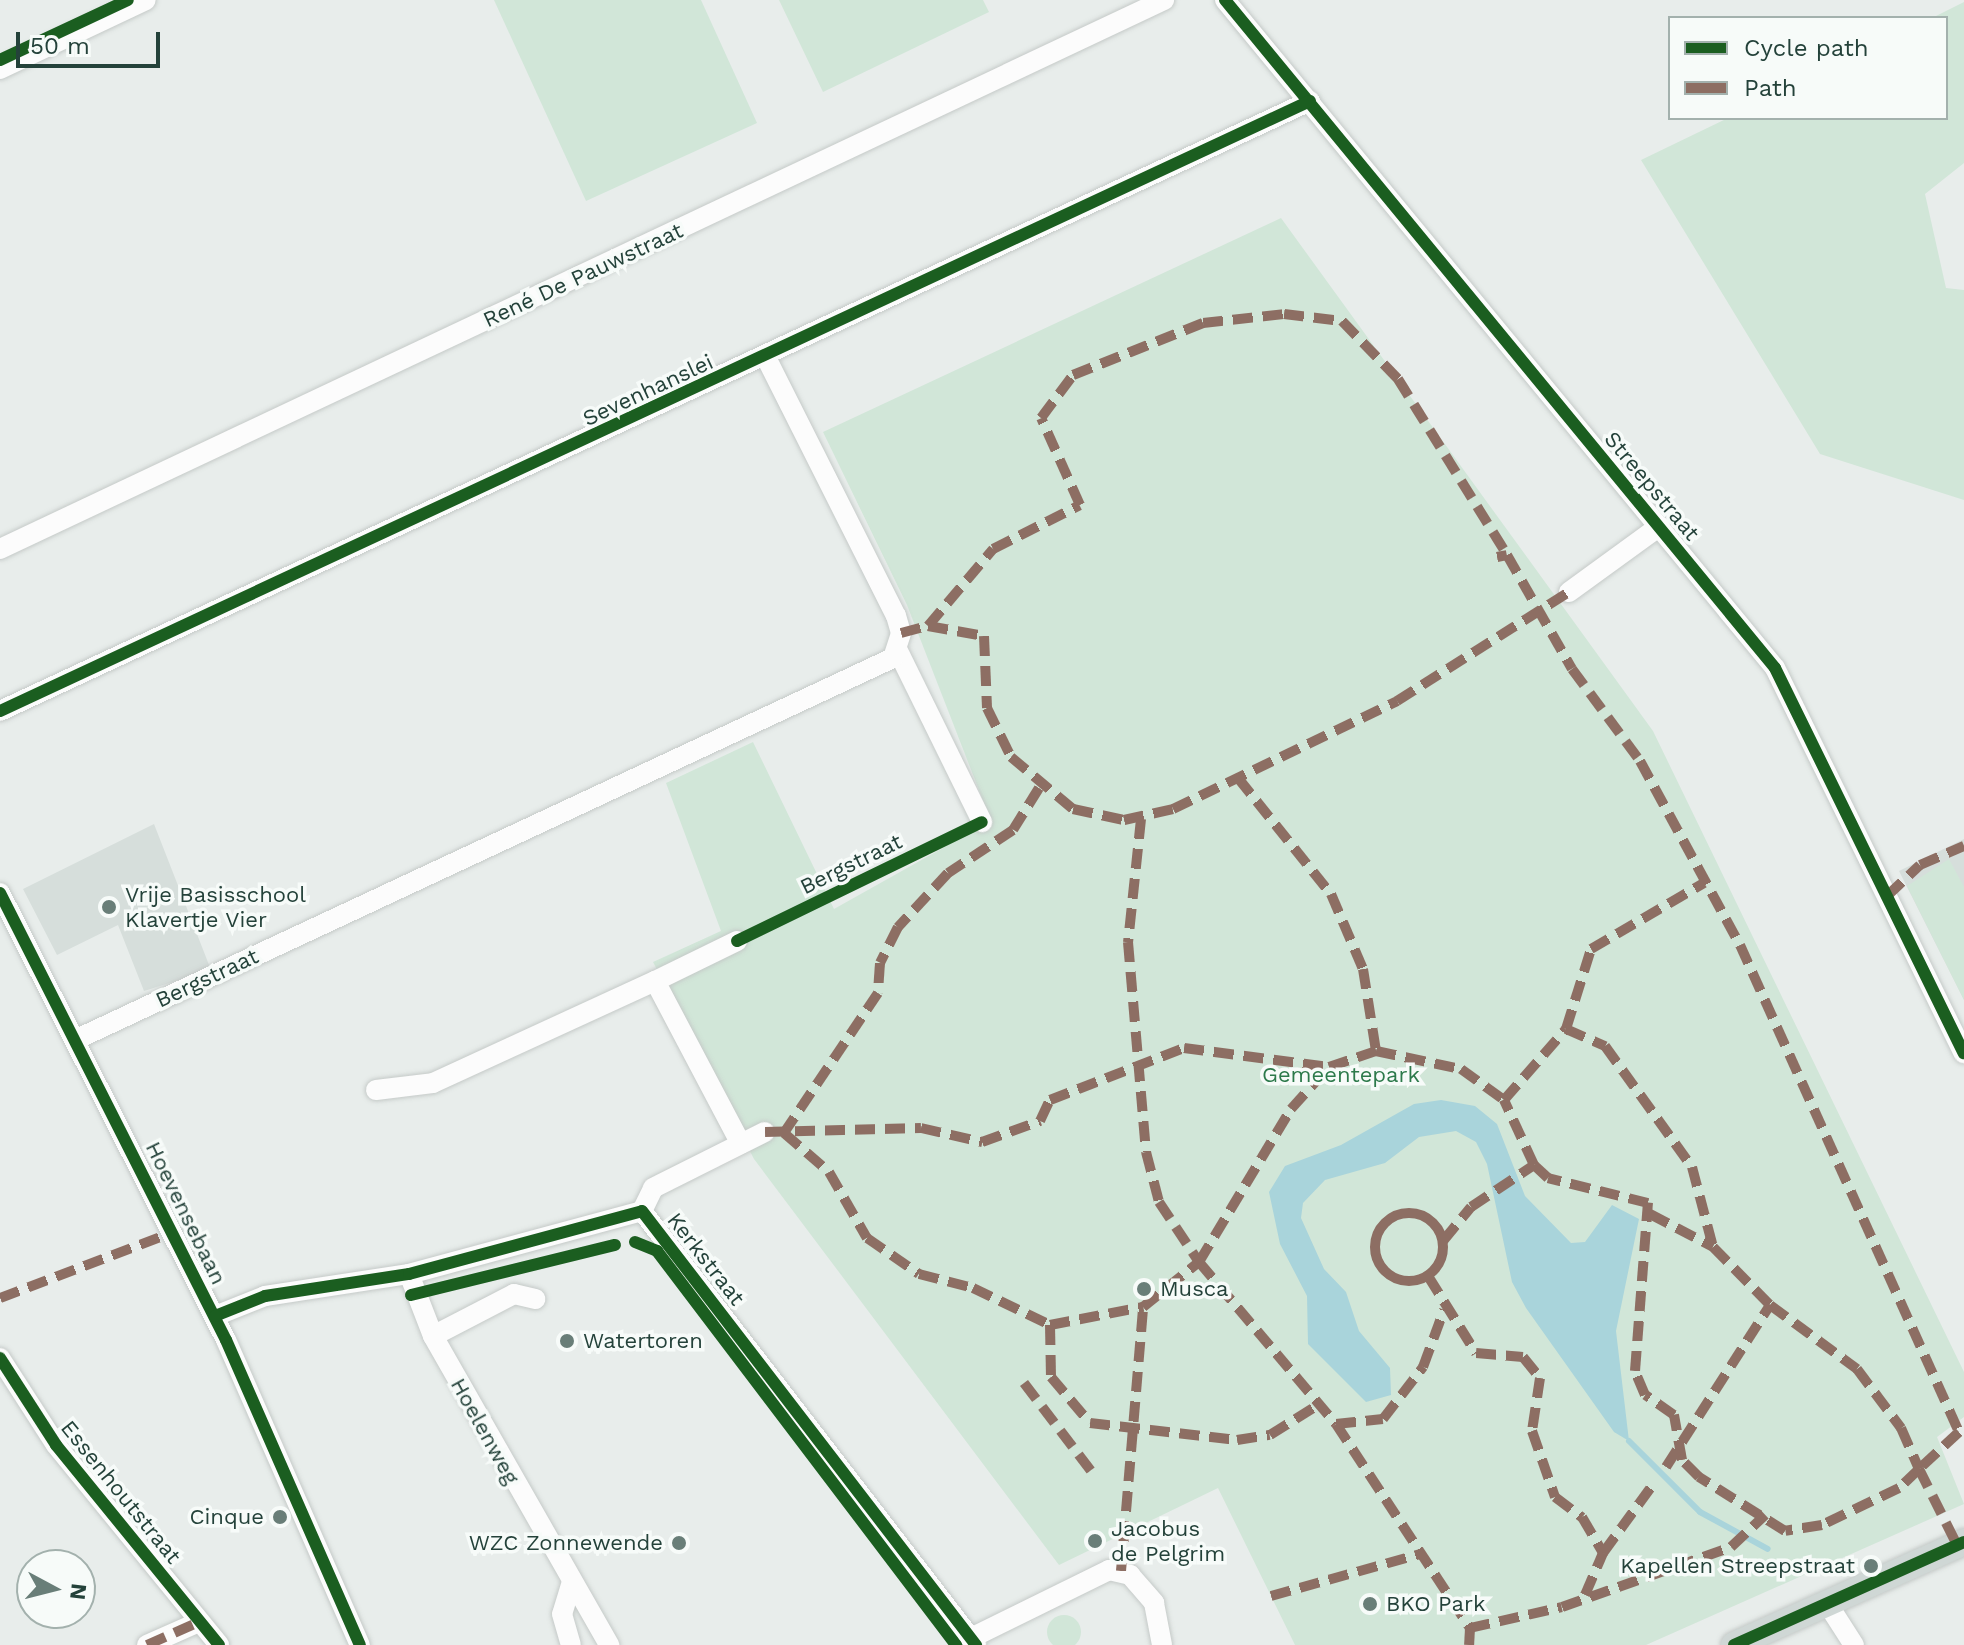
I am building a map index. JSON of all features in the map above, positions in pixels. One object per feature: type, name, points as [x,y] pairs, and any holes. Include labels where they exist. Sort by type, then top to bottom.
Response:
[{"type":"main road","points":[[1734,1645],[1964,1542]]},
{"type":"street","points":[[0,69],[146,0]]},
{"type":"street","name":"René De Pauwstraat","points":[[0,549],[1164,0]]},
{"type":"street","name":"Streepstraat","points":[[1225,0],[1775,668],[1964,1053]]},
{"type":"street","name":"Sevenhanslei","points":[[0,711],[766,358],[1310,101]]},
{"type":"street","points":[[766,358],[896,616],[897,649],[982,822]]},
{"type":"street","points":[[1569,592],[1660,526]]},
{"type":"street","name":"Bergstraat","points":[[77,1039],[883,666],[897,649]]},
{"type":"street","name":"Hoevensebaan","points":[[0,893],[77,1039],[215,1316],[360,1645]]},
{"type":"street","points":[[376,1090],[433,1083],[737,941]]},
{"type":"street","points":[[655,981],[741,1144]]},
{"type":"street","name":"Kerkstraat","points":[[215,1316],[265,1296],[409,1274],[642,1211],[653,1188],[765,1132]]},
{"type":"street","name":"Kerkstraat","points":[[642,1211],[971,1643]]},
{"type":"street","name":"Hoelenweg","points":[[409,1274],[433,1336],[571,1585],[609,1645]]},
{"type":"street","points":[[433,1336],[514,1294],[535,1299]]},
{"type":"street","name":"Essenhoutstraat","points":[[0,1358],[56,1445],[219,1645]]},
{"type":"street","points":[[971,1643],[1109,1570],[1130,1575],[1154,1603],[1162,1643]]},
{"type":"street","points":[[571,1585],[562,1614],[571,1645]]},
{"type":"street","points":[[1827,1603],[1854,1645]]},
{"type":"street","points":[[147,1645],[199,1622]]},
{"type":"shaded area","name":"Vrije Basisschool Klavertje Vier","points":[[154,824],[211,970],[144,991],[118,925],[57,955],[23,889]]},
{"type":"shaded area","points":[[1964,839],[1964,1000],[1899,871]]},
{"type":"green space","points":[[494,0],[701,0],[757,123],[586,201]]},
{"type":"green space","points":[[779,0],[983,0],[989,12],[823,92]]},
{"type":"green space","points":[[1964,2],[1964,163],[1925,194],[1946,288],[1964,290],[1964,500],[1820,454],[1641,160],[1724,120],[1948,120],[1948,16],[1936,16]]},
{"type":"green space","name":"Gemeentepark","points":[[1281,218],[1653,731],[1964,1372],[1964,1417],[1937,1437],[1964,1504],[1646,1645],[1295,1645],[1218,1488],[1059,1565],[754,1159],[653,962],[721,931],[666,783],[753,742],[834,909],[991,821],[907,605],[823,432]]},
{"type":"green space","points":[[1949,859],[1964,887],[1964,1000],[1907,886]]},
{"type":"green space","points":[[1064,1615],[1076,1620],[1079,1638],[1072,1646],[1052,1644],[1047,1632],[1052,1620]]},
{"type":"water","points":[[1441,1100],[1475,1106],[1497,1124],[1525,1196],[1571,1243],[1585,1242],[1612,1205],[1639,1219],[1616,1331],[1629,1441],[1614,1432],[1526,1308],[1512,1282],[1487,1164],[1476,1142],[1456,1131],[1419,1137],[1385,1163],[1325,1180],[1303,1203],[1301,1218],[1324,1269],[1346,1292],[1359,1331],[1390,1368],[1391,1395],[1366,1402],[1308,1344],[1307,1296],[1280,1244],[1269,1192],[1285,1166],[1341,1145],[1414,1104]]},
{"type":"waterway","points":[[1629,1441],[1700,1512],[1768,1549]]},
{"type":"marked path","points":[[928,626],[993,549],[1080,505],[1041,418],[1073,375],[1203,323],[1284,314],[1342,321],[1398,379],[1507,555]]},
{"type":"marked path","points":[[1497,557],[1507,555],[1572,669],[1640,761],[1740,945],[1959,1432],[1919,1469],[1957,1545]]},
{"type":"marked path","points":[[901,633],[928,626],[984,636],[987,708],[1011,757],[1073,809],[1124,820],[1173,809],[1397,701],[1569,592]]},
{"type":"marked path","points":[[1238,778],[1331,894],[1363,969],[1376,1051]]},
{"type":"marked path","points":[[1039,788],[1013,830],[948,873],[898,927],[880,963],[878,993],[784,1133],[829,1172],[867,1238],[919,1274],[973,1288],[1050,1325],[1143,1307],[1199,1262],[1291,1109],[1329,1067]]},
{"type":"marked path","points":[[1141,819],[1128,942],[1146,1152],[1159,1202],[1199,1262],[1336,1424],[1470,1628],[1469,1645]]},
{"type":"marked path","points":[[1887,896],[1920,865],[1964,846]]},
{"type":"marked path","points":[[1566,1029],[1591,949],[1704,883]]},
{"type":"marked path","points":[[765,1132],[921,1128],[982,1142],[1040,1121],[1050,1100],[1184,1048],[1329,1067],[1376,1051],[1461,1069],[1504,1100],[1566,1029],[1605,1046],[1692,1167],[1713,1247],[1770,1305],[1857,1369],[1901,1428],[1919,1469],[1899,1488],[1822,1525],[1785,1531],[1699,1477],[1682,1460],[1674,1415],[1645,1395],[1635,1371],[1648,1203],[1548,1178],[1534,1165],[1504,1100]]},
{"type":"marked path","points":[[1443,1241],[1471,1207],[1534,1165]]},
{"type":"marked path","points":[[1402,1213],[1416,1213],[1428,1218],[1438,1228],[1443,1247],[1438,1266],[1428,1276],[1416,1281],[1402,1281],[1390,1276],[1380,1266],[1375,1254],[1375,1240],[1380,1228],[1390,1218],[1402,1213]]},
{"type":"marked path","points":[[1650,1214],[1713,1247]]},
{"type":"marked path","points":[[0,1298],[174,1232]]},
{"type":"marked path","points":[[1428,1276],[1476,1353],[1523,1357],[1540,1378],[1532,1431],[1555,1497],[1582,1517],[1603,1553]]},
{"type":"marked path","points":[[1666,1467],[1770,1305]]},
{"type":"marked path","points":[[1121,1571],[1143,1307]]},
{"type":"marked path","points":[[1336,1424],[1383,1419],[1423,1367],[1444,1310]]},
{"type":"marked path","points":[[1050,1325],[1051,1377],[1090,1423],[1237,1440],[1270,1435],[1318,1405]]},
{"type":"marked path","points":[[1024,1383],[1091,1471]]},
{"type":"marked path","points":[[1585,1595],[1603,1553],[1654,1483]]},
{"type":"marked path","points":[[1470,1628],[1562,1607],[1731,1547],[1765,1515]]},
{"type":"marked path","points":[[1271,1596],[1420,1554]]},
{"type":"marked path","points":[[147,1645],[199,1622]]},
{"type":"cycle path","points":[[0,60],[128,0]]},
{"type":"cycle path","points":[[1225,0],[1775,668],[1964,1053]]},
{"type":"cycle path","points":[[0,711],[1310,101]]},
{"type":"cycle path","points":[[737,941],[982,822]]},
{"type":"cycle path","points":[[0,893],[226,1340],[360,1645]]},
{"type":"cycle path","points":[[642,1211],[976,1645]]},
{"type":"cycle path","points":[[215,1316],[265,1296],[409,1274],[642,1211]]},
{"type":"cycle path","points":[[635,1242],[657,1251],[956,1645]]},
{"type":"cycle path","points":[[411,1295],[615,1245]]},
{"type":"cycle path","points":[[0,1358],[56,1445],[219,1645]]},
{"type":"cycle path","points":[[1734,1645],[1964,1542]]},
{"type":"place","name":"Vrije Basisschool Klavertje Vier","points":[[109,907]]},
{"type":"place","name":"Musca","points":[[1144,1289]]},
{"type":"place","name":"Watertoren","points":[[567,1341]]},
{"type":"place","name":"Cinque","points":[[280,1517]]},
{"type":"place","name":"Jacobus de Pelgrim","points":[[1095,1541]]},
{"type":"place","name":"WZC Zonnewende","points":[[679,1543]]},
{"type":"place","name":"Kapellen Streepstraat","points":[[1871,1566]]},
{"type":"place","name":"BKO Park","points":[[1370,1604]]}]
